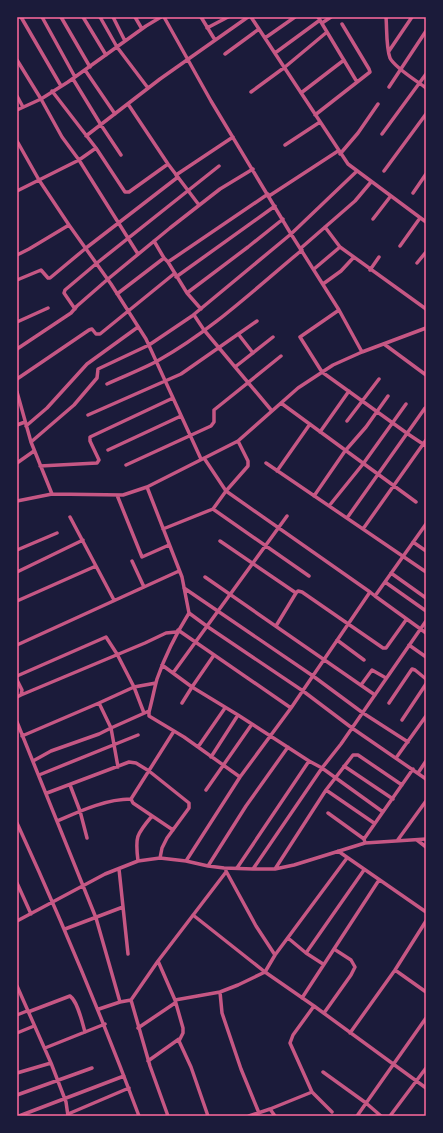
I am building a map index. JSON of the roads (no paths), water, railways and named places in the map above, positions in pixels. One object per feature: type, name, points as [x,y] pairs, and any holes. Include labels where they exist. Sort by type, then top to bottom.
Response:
[{"type":"street","points":[[21,17],[61,86]]},
{"type":"street","points":[[42,17],[100,125],[121,156]]},
{"type":"street","points":[[61,17],[90,67]]},
{"type":"street","points":[[83,17],[106,55]]},
{"type":"street","points":[[100,17],[117,47],[148,88]]},
{"type":"street","points":[[113,17],[125,40]]},
{"type":"street","points":[[135,17],[142,29]]},
{"type":"street","points":[[17,110],[40,99],[74,78],[125,40],[162,17],[291,234],[340,310],[362,352]]},
{"type":"street","points":[[201,17],[215,40]]},
{"type":"street","points":[[207,28],[228,17]]},
{"type":"street","points":[[86,136],[148,88],[250,17],[285,67],[348,164],[390,197],[426,222]]},
{"type":"street","points":[[265,38],[295,17]]},
{"type":"street","points":[[275,53],[320,20],[331,17]]},
{"type":"street","points":[[386,17],[389,51],[392,61],[426,88]]},
{"type":"street","points":[[389,51],[412,17]]},
{"type":"street","points":[[320,20],[357,82]]},
{"type":"street","points":[[315,115],[370,71],[342,24]]},
{"type":"street","points":[[225,54],[259,29]]},
{"type":"street","points":[[388,87],[426,31]]},
{"type":"street","points":[[251,92],[285,67],[327,32]]},
{"type":"street","points":[[17,60],[62,137],[79,160],[138,254]]},
{"type":"street","points":[[301,93],[344,60]]},
{"type":"street","points":[[85,70],[115,114]]},
{"type":"street","points":[[382,134],[426,74]]},
{"type":"street","points":[[52,92],[96,148],[125,192],[129,192],[168,164]]},
{"type":"street","points":[[17,96],[23,107]]},
{"type":"street","points":[[128,104],[168,164],[199,204]]},
{"type":"street","points":[[168,262],[268,195],[339,152],[358,133],[378,104]]},
{"type":"street","points":[[384,171],[426,114]]},
{"type":"street","points":[[285,145],[320,122]]},
{"type":"street","points":[[17,280],[41,270],[48,278],[50,278],[177,176],[233,137]]},
{"type":"street","points":[[17,141],[69,225],[108,279],[149,344],[190,435],[203,458],[226,491],[426,633]]},
{"type":"street","points":[[17,191],[79,160],[96,148]]},
{"type":"street","points":[[75,309],[64,292],[97,263],[219,166]]},
{"type":"street","points":[[17,349],[71,313],[108,279],[199,204],[253,169]]},
{"type":"street","points":[[31,442],[74,405],[97,378],[98,369],[149,344],[194,315],[291,234],[357,171]]},
{"type":"street","points":[[413,193],[426,174]]},
{"type":"street","points":[[107,384],[156,362],[204,330],[301,249],[355,201],[371,182]]},
{"type":"street","points":[[373,219],[390,197]]},
{"type":"street","points":[[17,379],[89,330],[92,329],[96,334],[100,334],[176,275],[275,206]]},
{"type":"street","points":[[400,246],[420,218]]},
{"type":"street","points":[[187,293],[282,219]]},
{"type":"street","points":[[17,255],[69,225]]},
{"type":"street","points":[[325,227],[340,247],[426,309]]},
{"type":"street","points":[[154,241],[187,293],[201,309]]},
{"type":"street","points":[[314,269],[340,247]]},
{"type":"street","points":[[417,262],[426,252]]},
{"type":"street","points":[[370,270],[379,257]]},
{"type":"street","points":[[117,294],[164,258]]},
{"type":"street","points":[[323,284],[341,271],[354,258]]},
{"type":"street","points":[[17,322],[48,308]]},
{"type":"street","points":[[340,310],[300,337],[322,372],[408,434],[425,443],[363,529]]},
{"type":"street","points":[[194,315],[204,330],[272,411]]},
{"type":"street","points":[[88,415],[181,374],[257,321]]},
{"type":"street","points":[[17,425],[25,424],[47,408],[87,364],[138,327]]},
{"type":"street","points":[[17,501],[52,494],[117,495],[148,487],[238,441],[298,388],[333,365],[362,352],[426,328]]},
{"type":"street","points":[[239,335],[253,353]]},
{"type":"street","points":[[235,367],[273,337]]},
{"type":"street","points":[[384,344],[426,375]]},
{"type":"street","points":[[126,465],[212,425],[214,422],[214,410],[281,356]]},
{"type":"street","points":[[347,421],[379,379]]},
{"type":"street","points":[[320,432],[349,391]]},
{"type":"street","points":[[17,392],[19,405],[34,451],[52,494]]},
{"type":"street","points":[[314,496],[345,451],[388,396]]},
{"type":"street","points":[[40,466],[97,463],[99,460],[90,441],[90,437],[173,398]]},
{"type":"street","points":[[281,403],[416,502]]},
{"type":"street","points":[[329,506],[363,464],[406,404]]},
{"type":"street","points":[[347,518],[379,475],[425,408]]},
{"type":"street","points":[[108,450],[181,416]]},
{"type":"street","points":[[277,471],[310,424]]},
{"type":"street","points":[[163,529],[213,509],[226,491],[247,468],[249,463],[238,441]]},
{"type":"street","points":[[17,463],[34,451]]},
{"type":"street","points":[[266,463],[426,572]]},
{"type":"street","points":[[148,487],[168,545],[179,571],[189,613],[303,691],[352,728],[426,778]]},
{"type":"street","points":[[117,495],[142,557],[168,545]]},
{"type":"street","points":[[213,509],[309,576]]},
{"type":"street","points":[[173,673],[208,627],[264,545],[287,516]]},
{"type":"street","points":[[70,517],[114,600]]},
{"type":"street","points":[[375,596],[425,526]]},
{"type":"street","points":[[17,550],[57,533]]},
{"type":"street","points":[[17,572],[83,540]]},
{"type":"street","points":[[220,540],[296,592],[298,590],[302,592],[384,649],[406,620]]},
{"type":"street","points":[[413,542],[426,551]]},
{"type":"street","points":[[132,562],[144,587]]},
{"type":"street","points":[[17,601],[96,566]]},
{"type":"street","points":[[17,645],[179,571]]},
{"type":"street","points":[[391,573],[426,598]]},
{"type":"street","points":[[205,576],[375,695]]},
{"type":"street","points":[[385,582],[426,611]]},
{"type":"street","points":[[184,588],[313,676],[363,713],[408,742]]},
{"type":"street","points":[[276,626],[296,592]]},
{"type":"street","points":[[186,861],[240,777],[303,691],[370,592]]},
{"type":"street","points":[[189,613],[177,631],[162,666],[156,683],[149,716],[198,747],[240,777]]},
{"type":"street","points":[[253,869],[426,621]]},
{"type":"street","points":[[19,696],[145,643],[166,632],[177,631],[196,641],[214,656],[291,708]]},
{"type":"street","points":[[17,676],[107,638],[134,687],[144,713]]},
{"type":"street","points":[[338,640],[364,660]]},
{"type":"street","points":[[409,645],[426,657]]},
{"type":"street","points":[[182,703],[214,656]]},
{"type":"street","points":[[162,666],[192,687],[336,777],[383,812]]},
{"type":"street","points":[[389,703],[412,669],[426,679]]},
{"type":"street","points":[[361,685],[372,670],[386,678]]},
{"type":"street","points":[[17,680],[22,690],[19,696]]},
{"type":"street","points":[[22,736],[134,687],[156,683]]},
{"type":"street","points":[[402,720],[426,684]]},
{"type":"street","points":[[99,703],[111,728],[118,767]]},
{"type":"street","points":[[198,747],[225,708]]},
{"type":"street","points":[[33,761],[51,751],[99,734],[149,711]]},
{"type":"street","points":[[211,757],[238,715]]},
{"type":"street","points":[[396,758],[426,716]]},
{"type":"street","points":[[17,722],[96,918],[120,1002]]},
{"type":"street","points":[[206,790],[252,724]]},
{"type":"street","points":[[132,800],[174,731]]},
{"type":"street","points":[[39,776],[138,735]]},
{"type":"street","points":[[208,866],[246,806],[288,747]]},
{"type":"street","points":[[275,869],[326,790],[353,756],[358,755],[402,785]]},
{"type":"street","points":[[237,868],[309,761]]},
{"type":"street","points":[[418,773],[426,761]]},
{"type":"street","points":[[47,794],[133,762],[149,771],[189,803],[189,808],[164,845],[160,858]]},
{"type":"street","points":[[344,766],[393,799]]},
{"type":"street","points":[[365,841],[374,823],[393,799],[413,769]]},
{"type":"street","points":[[70,785],[88,838]]},
{"type":"street","points":[[326,790],[374,823]]},
{"type":"street","points":[[57,821],[80,811],[114,800],[132,800]]},
{"type":"street","points":[[132,800],[133,803],[173,830]]},
{"type":"street","points":[[397,841],[426,801]]},
{"type":"street","points":[[328,813],[365,841]]},
{"type":"street","points":[[138,861],[136,843],[138,835],[152,816]]},
{"type":"street","points":[[17,823],[65,929],[104,1024],[139,1116]]},
{"type":"street","points":[[17,921],[105,874],[138,861],[160,858],[186,861],[225,870],[237,868],[275,869],[294,865],[365,841],[426,839]]},
{"type":"street","points":[[416,840],[426,847]]},
{"type":"street","points":[[338,851],[426,912]]},
{"type":"street","points":[[138,1028],[175,1002],[220,992],[265,972],[275,955],[347,858]]},
{"type":"street","points":[[119,869],[128,954]]},
{"type":"street","points":[[98,1009],[130,1000],[225,870]]},
{"type":"street","points":[[225,870],[256,926],[275,955]]},
{"type":"street","points":[[306,953],[364,870]]},
{"type":"street","points":[[302,998],[379,880]]},
{"type":"street","points":[[17,883],[31,914]]},
{"type":"street","points":[[65,929],[123,907]]},
{"type":"street","points":[[193,915],[265,972],[324,1013],[426,1088]]},
{"type":"street","points":[[350,1033],[395,970],[426,921]]},
{"type":"street","points":[[288,938],[306,953],[323,964]]},
{"type":"street","points":[[324,1013],[355,967],[351,960],[334,949]]},
{"type":"street","points":[[148,1061],[179,1039],[183,1031],[175,1002],[158,961]]},
{"type":"street","points":[[395,970],[426,992]]},
{"type":"street","points":[[17,986],[18,993],[28,1011],[51,1063],[68,1115],[129,1088]]},
{"type":"street","points":[[220,992],[222,1013],[240,1069],[259,1112]]},
{"type":"street","points":[[17,1015],[70,996],[73,998],[77,1006],[85,1032]]},
{"type":"street","points":[[130,1000],[148,1061],[168,1116]]},
{"type":"street","points":[[314,1006],[293,1035],[290,1043],[312,1092],[332,1112]]},
{"type":"street","points":[[357,1116],[426,1018]]},
{"type":"street","points":[[45,1048],[104,1024]]},
{"type":"street","points":[[17,1033],[34,1026]]},
{"type":"street","points":[[179,1039],[192,1067],[208,1116]]},
{"type":"street","points":[[17,1073],[51,1063]]},
{"type":"street","points":[[17,1095],[92,1068]]},
{"type":"street","points":[[390,1116],[426,1068]]},
{"type":"street","points":[[323,1072],[366,1103],[381,1116]]},
{"type":"street","points":[[19,1116],[124,1076]]},
{"type":"street","points":[[249,1116],[312,1092]]},
{"type":"street","points":[[270,1109],[275,1116]]}]
